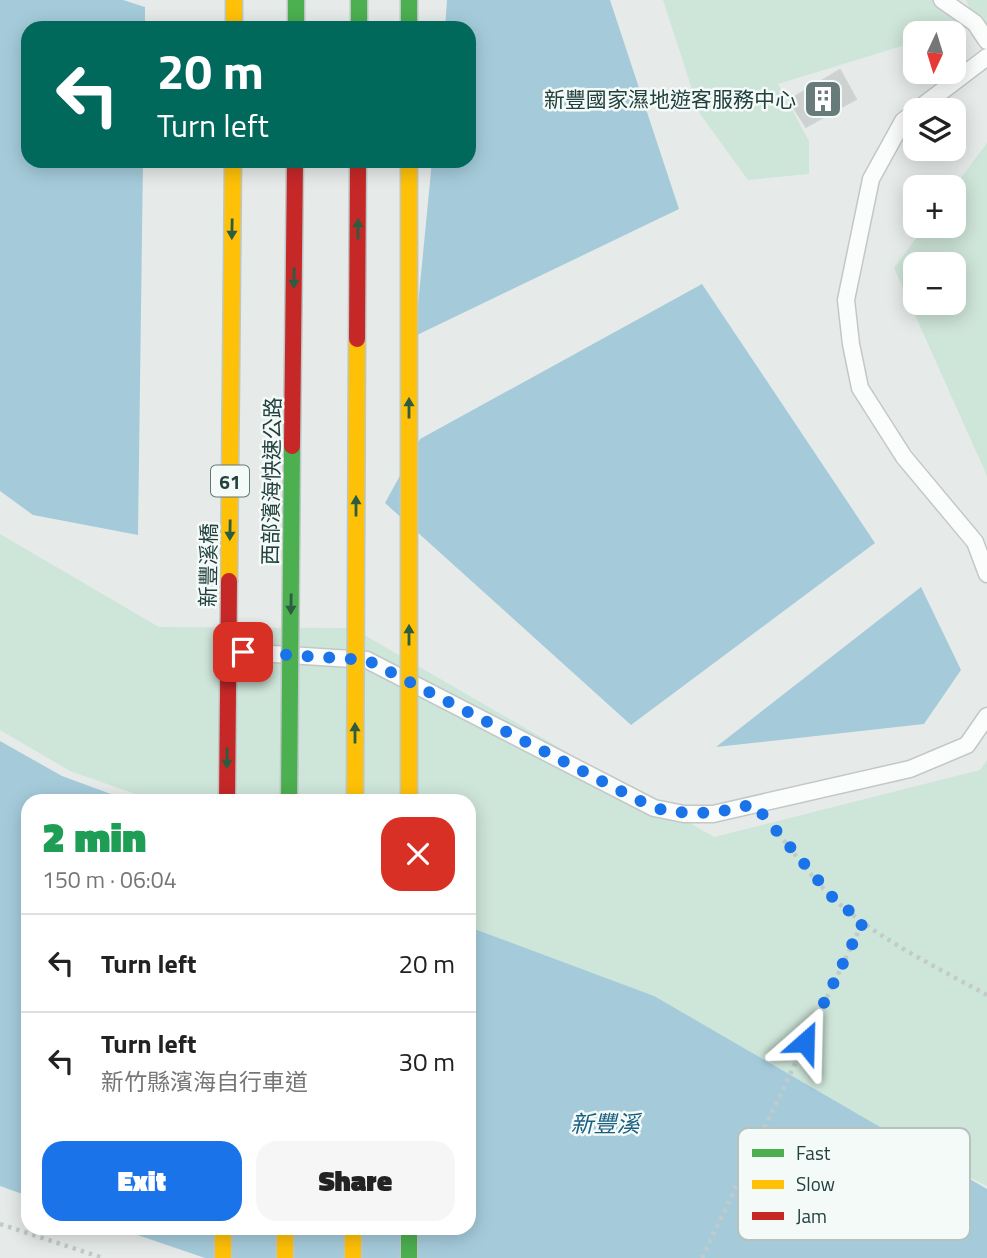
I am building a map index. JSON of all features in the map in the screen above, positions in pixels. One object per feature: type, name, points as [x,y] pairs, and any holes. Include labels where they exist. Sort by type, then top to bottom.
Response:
[{"type":"main road","points":[[234,0],[234,21]]},
{"type":"main road","points":[[296,0],[296,21]]},
{"type":"main road","points":[[359,0],[359,21]]},
{"type":"main road","points":[[409,0],[409,21]]},
{"type":"main road","name":"新豐溪橋","points":[[227,794],[233,168]]},
{"type":"main road","name":"西部濱海快速公路","points":[[289,794],[295,168]]},
{"type":"main road","points":[[355,794],[358,168]]},
{"type":"main road","points":[[409,168],[409,794]]},
{"type":"main road","points":[[223,1235],[223,1258]]},
{"type":"main road","points":[[285,1235],[285,1258]]},
{"type":"main road","points":[[353,1235],[353,1258]]},
{"type":"main road","points":[[409,1235],[409,1258]]},
{"type":"lane","points":[[942,0],[975,23],[987,41]]},
{"type":"lane","points":[[933,98],[987,57]]},
{"type":"lane","points":[[903,121],[871,178],[846,300],[850,344],[860,388],[904,457],[975,542],[987,574]]},
{"type":"lane","points":[[243,652],[367,660],[654,808],[684,814],[713,814],[910,769],[967,745],[987,716]]},
{"type":"path","points":[[754,804],[834,899],[912,954],[987,995]]},
{"type":"path","points":[[764,1128],[863,922]]},
{"type":"path","points":[[702,1258],[738,1183]]},
{"type":"path","points":[[0,1224],[21,1231]]},
{"type":"path","points":[[33,1235],[103,1258]]},
{"type":"green space","points":[[663,0],[942,0],[975,22],[966,0],[987,0],[987,33],[975,23],[966,26],[966,21],[903,21],[903,46],[778,84],[809,141],[809,174],[748,180],[700,114]]},
{"type":"green space","points":[[987,143],[987,476],[915,315],[966,315],[966,252],[906,252],[916,238],[966,238],[966,175],[963,175]]},
{"type":"green space","points":[[903,256],[903,288],[894,268]]},
{"type":"green space","points":[[0,534],[159,627],[352,628],[714,837],[980,770],[987,760],[987,1186],[970,1178],[970,1128],[869,1128],[476,934],[476,794],[135,794],[70,771],[0,730]]},
{"type":"water","points":[[0,0],[123,0],[145,7],[145,21],[21,21],[21,168],[143,168],[138,535],[33,515],[0,491]]},
{"type":"water","points":[[447,0],[610,0],[679,209],[415,336],[431,168],[476,168],[476,21],[446,21]]},
{"type":"water","points":[[702,284],[875,543],[631,725],[385,503],[420,439]]},
{"type":"water","points":[[921,587],[961,670],[924,724],[716,747]]},
{"type":"water","points":[[0,741],[62,776],[111,794],[21,794],[21,1194],[0,1186]]},
{"type":"water","name":"新豐溪","points":[[476,930],[654,996],[882,1128],[738,1128],[738,1240],[970,1240],[970,1179],[987,1189],[987,1258],[205,1258],[138,1235],[476,1235]]},
{"type":"building","name":"新豐國家濕地遊客服務中心","points":[[840,70],[856,99],[806,127],[789,100]]},
{"type":"traffic: fast","points":[[296,0],[296,21]]},
{"type":"traffic: fast","points":[[359,0],[359,21]]},
{"type":"traffic: fast","points":[[409,0],[409,21]]},
{"type":"traffic: fast","points":[[289,794],[292,446]]},
{"type":"traffic: fast","points":[[409,1235],[409,1258]]},
{"type":"traffic: slow","points":[[234,0],[234,21]]},
{"type":"traffic: slow","points":[[229,581],[233,168]]},
{"type":"traffic: slow","points":[[409,168],[409,794]]},
{"type":"traffic: slow","points":[[355,794],[357,339]]},
{"type":"traffic: slow","points":[[223,1235],[223,1258]]},
{"type":"traffic: slow","points":[[285,1235],[285,1258]]},
{"type":"traffic: slow","points":[[353,1235],[353,1258]]},
{"type":"traffic: jam","points":[[292,446],[295,168]]},
{"type":"traffic: jam","points":[[357,339],[358,168]]},
{"type":"traffic: jam","points":[[227,794],[229,581]]},
{"type":"place","name":"新豐國家濕地遊客服務中心","points":[[823,99]]},
{"type":"route","points":[[243,652],[367,660],[442,697],[618,792],[654,808],[684,814],[713,814],[754,804],[834,899],[863,922],[805,1042]]}]
